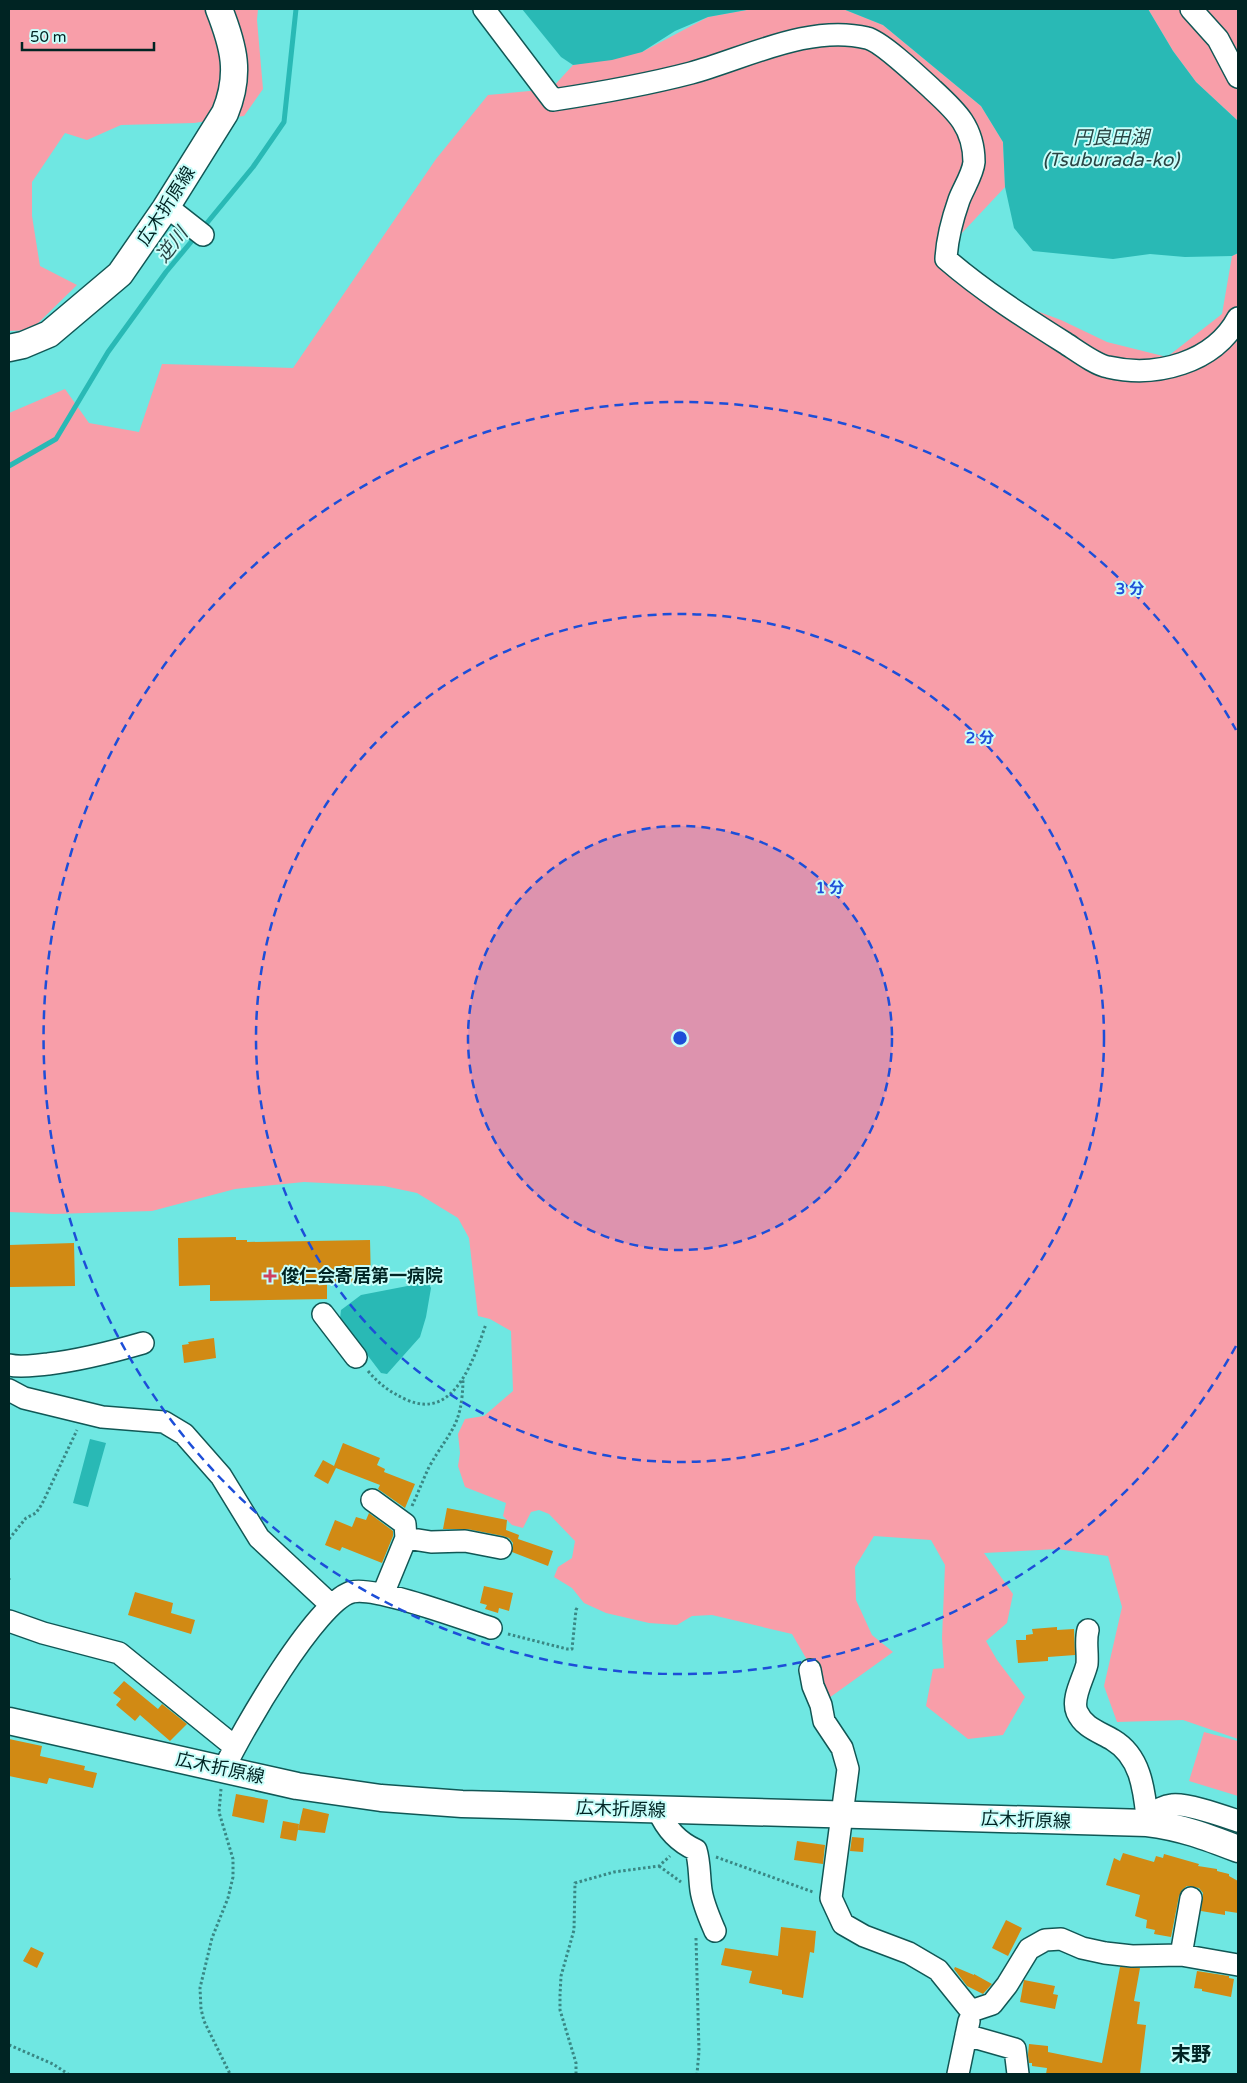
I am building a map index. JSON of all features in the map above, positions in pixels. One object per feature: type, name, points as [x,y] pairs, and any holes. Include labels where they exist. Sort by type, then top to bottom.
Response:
[{"type":"main road","name":"広木折原線","points":[[9,348],[23,345],[49,334],[120,274],[225,113],[232,96],[235,62],[230,36],[218,9]]},
{"type":"main road","name":"広木折原線","points":[[9,1721],[230,1758],[297,1786],[381,1798],[462,1804],[841,1816],[1147,1820],[1198,1833],[1238,1849]]},
{"type":"street","points":[[484,9],[553,100],[614,91],[691,73],[778,45],[832,33],[869,38],[904,64],[958,112],[970,132],[974,163],[947,237],[946,259],[970,280],[1030,321],[1106,367],[1140,371],[1172,367],[1201,357],[1231,333],[1238,318]]},
{"type":"street","points":[[1191,9],[1218,39],[1238,78]]},
{"type":"street","points":[[166,206],[203,235]]},
{"type":"street","points":[[323,1314],[356,1357]]},
{"type":"street","points":[[9,1365],[19,1367],[68,1361],[103,1355],[143,1343]]},
{"type":"street","points":[[9,1390],[24,1398],[102,1417],[164,1422],[184,1434],[220,1476],[259,1538],[331,1605]]},
{"type":"street","points":[[372,1500],[405,1531],[431,1542],[465,1541],[501,1548]]},
{"type":"street","points":[[383,1594],[405,1531]]},
{"type":"street","points":[[9,1621],[43,1633],[120,1653],[230,1758],[292,1652],[331,1605],[351,1592],[383,1594],[491,1628]]},
{"type":"street","points":[[1088,1630],[1086,1666],[1077,1698],[1077,1711],[1086,1725],[1115,1741],[1130,1754],[1140,1773],[1147,1820]]},
{"type":"street","points":[[810,1670],[824,1721],[842,1748],[848,1769],[848,1782],[841,1816],[831,1898],[843,1924],[864,1936],[909,1953],[938,1970],[972,2011]]},
{"type":"street","points":[[1147,1820],[1159,1809],[1173,1804],[1238,1821]]},
{"type":"street","points":[[658,1810],[664,1824],[690,1847],[700,1861],[699,1874],[706,1932]]},
{"type":"street","points":[[1181,1955],[1192,1898]]},
{"type":"street","points":[[972,2011],[992,2004],[1008,1985],[1029,1949],[1045,1940],[1061,1939],[1082,1948],[1105,1953],[1132,1956],[1181,1955],[1238,1965]]},
{"type":"street","points":[[958,2074],[972,2011]]},
{"type":"street","points":[[966,2035],[1015,2049],[1018,2074]]},
{"type":"path","points":[[356,1357],[380,1385],[390,1393],[414,1403],[428,1405],[450,1394],[463,1379],[486,1324]]},
{"type":"path","points":[[405,1531],[429,1467],[452,1433],[459,1417],[462,1404],[463,1379]]},
{"type":"path","points":[[9,1539],[26,1518],[36,1514],[78,1428],[90,1414]]},
{"type":"path","points":[[491,1628],[572,1649],[578,1606]]},
{"type":"path","points":[[230,1758],[219,1812],[233,1859],[233,1877],[228,1898],[212,1938],[200,1988],[201,2009],[204,2021],[230,2074]]},
{"type":"path","points":[[576,2074],[576,2063],[560,2010],[561,1976],[574,1930],[575,1883],[614,1872],[659,1866],[690,1847],[831,1898]]},
{"type":"path","points":[[659,1866],[684,1885]]},
{"type":"path","points":[[697,2074],[706,1932]]},
{"type":"path","points":[[9,2045],[53,2064],[68,2074]]},
{"type":"shaded area","points":[[9,9],[258,9],[257,20],[263,89],[244,116],[194,123],[121,125],[87,140],[65,133],[32,182],[32,216],[40,266],[77,285],[31,330],[9,331]]},
{"type":"shaded area","points":[[752,9],[843,9],[883,25],[981,106],[1003,142],[1005,187],[946,250],[956,281],[1061,320],[1107,342],[1167,357],[1222,314],[1232,256],[1238,253],[1238,1739],[1183,1720],[1117,1722],[1104,1686],[1122,1607],[1108,1556],[1057,1549],[984,1553],[1013,1594],[1007,1623],[986,1641],[997,1660],[1025,1697],[1003,1735],[968,1739],[926,1706],[933,1669],[944,1668],[942,1638],[945,1565],[931,1540],[874,1536],[855,1567],[856,1600],[872,1635],[893,1652],[829,1698],[792,1634],[712,1615],[692,1616],[677,1625],[649,1623],[606,1613],[584,1603],[572,1588],[554,1577],[558,1567],[572,1558],[575,1541],[549,1514],[539,1510],[531,1512],[523,1528],[512,1525],[503,1516],[506,1503],[465,1487],[458,1466],[460,1453],[458,1434],[465,1419],[484,1416],[513,1391],[511,1331],[490,1319],[478,1316],[469,1238],[458,1218],[417,1193],[384,1186],[304,1182],[235,1189],[152,1211],[54,1214],[9,1212],[9,413],[65,389],[89,423],[139,432],[162,364],[293,368],[436,159],[488,95],[551,89],[573,65],[642,52],[708,17]]},
{"type":"shaded area","points":[[1148,9],[1238,9],[1238,121],[1196,82],[1173,51]]},
{"type":"shaded area","points":[[1204,1732],[1238,1741],[1238,1796],[1189,1781]]},
{"type":"water","points":[[522,9],[752,9],[708,17],[675,31],[642,52],[612,60],[573,65],[561,57]]},
{"type":"water","name":"円良田湖 (Tsuburada-ko)","points":[[843,9],[1148,9],[1173,51],[1196,82],[1238,121],[1238,253],[1232,256],[1185,257],[1150,254],[1113,259],[1033,251],[1014,228],[1005,187],[1003,142],[981,106],[883,25]]},
{"type":"water","points":[[428,1282],[431,1288],[420,1337],[387,1374],[381,1373],[340,1319],[341,1310],[361,1295]]},
{"type":"water","points":[[90,1439],[106,1443],[88,1507],[73,1503]]},
{"type":"building","points":[[236,1237],[236,1240],[247,1240],[247,1242],[370,1240],[371,1282],[327,1283],[327,1299],[210,1301],[210,1285],[179,1286],[178,1238]]},
{"type":"building","points":[[74,1243],[75,1286],[9,1287],[9,1245]]},
{"type":"building","points":[[214,1338],[216,1358],[184,1363],[182,1345],[189,1344],[188,1342]]},
{"type":"building","points":[[343,1443],[380,1458],[377,1465],[385,1469],[384,1472],[415,1484],[405,1508],[378,1489],[380,1485],[336,1468],[328,1484],[314,1476],[323,1460],[334,1466]]},
{"type":"building","points":[[447,1508],[507,1520],[506,1530],[519,1535],[518,1539],[553,1551],[548,1566],[512,1552],[513,1543],[509,1538],[467,1529],[443,1529]]},
{"type":"building","points":[[369,1513],[393,1531],[393,1536],[382,1563],[342,1547],[340,1551],[325,1545],[335,1520],[352,1527],[356,1517],[366,1520]]},
{"type":"building","points":[[484,1586],[513,1593],[509,1611],[499,1608],[498,1613],[485,1609],[487,1605],[480,1603]]},
{"type":"building","points":[[135,1592],[173,1603],[171,1613],[195,1620],[191,1634],[128,1615]]},
{"type":"building","points":[[1057,1627],[1057,1630],[1074,1629],[1075,1655],[1048,1657],[1048,1661],[1018,1663],[1016,1640],[1026,1640],[1026,1635],[1033,1634],[1032,1629]]},
{"type":"building","points":[[124,1681],[158,1709],[162,1704],[187,1724],[170,1741],[140,1715],[135,1721],[116,1705],[121,1699],[113,1693]]},
{"type":"building","points":[[9,1739],[42,1746],[40,1756],[85,1766],[84,1770],[97,1773],[93,1788],[49,1778],[47,1784],[9,1776]]},
{"type":"building","points":[[236,1794],[268,1800],[264,1823],[232,1816]]},
{"type":"building","points":[[303,1808],[329,1814],[325,1833],[298,1830]]},
{"type":"building","points":[[283,1821],[299,1824],[296,1841],[280,1838]]},
{"type":"building","points":[[852,1837],[864,1838],[863,1852],[850,1851]]},
{"type":"building","points":[[797,1841],[825,1845],[823,1864],[794,1860]]},
{"type":"building","points":[[1123,1853],[1154,1862],[1156,1856],[1163,1858],[1164,1854],[1229,1874],[1229,1876],[1238,1881],[1238,1913],[1225,1911],[1225,1915],[1201,1911],[1203,1893],[1199,1888],[1187,1886],[1179,1896],[1171,1937],[1154,1934],[1155,1930],[1146,1928],[1147,1920],[1135,1916],[1140,1895],[1106,1885],[1114,1858],[1120,1861]]},
{"type":"building","points":[[1006,1920],[1022,1928],[1008,1956],[992,1948]]},
{"type":"building","points":[[781,1927],[816,1931],[814,1953],[810,1952],[803,1998],[782,1994],[782,1990],[749,1983],[752,1971],[721,1965],[725,1948],[778,1956]]},
{"type":"building","points":[[31,1947],[44,1953],[37,1968],[23,1961]]},
{"type":"building","points":[[955,1967],[974,1974],[992,1984],[983,1994],[967,1986],[954,1969]]},
{"type":"building","points":[[1120,1967],[1140,1968],[1134,2001],[1140,2002],[1137,2024],[1146,2025],[1140,2074],[1046,2074],[1047,2068],[1032,2066],[1032,2063],[1029,2063],[1029,2044],[1048,2046],[1048,2052],[1102,2063]]},
{"type":"building","points":[[1197,1971],[1229,1976],[1229,1978],[1234,1979],[1231,1997],[1194,1988]]},
{"type":"building","points":[[1024,1980],[1055,1986],[1053,1994],[1058,1995],[1055,2009],[1020,2002]]},
{"type":"waterway","name":"逆川","points":[[202,229],[253,167],[284,122],[296,9]]},
{"type":"waterway","name":"逆川","points":[[9,466],[56,439],[108,352],[166,272],[196,236]]},
{"type":"place","name":"俊仁会寄居第一病院","points":[[270,1276]]},
{"type":"district","name":"末野","points":[[1191,2055]]}]
